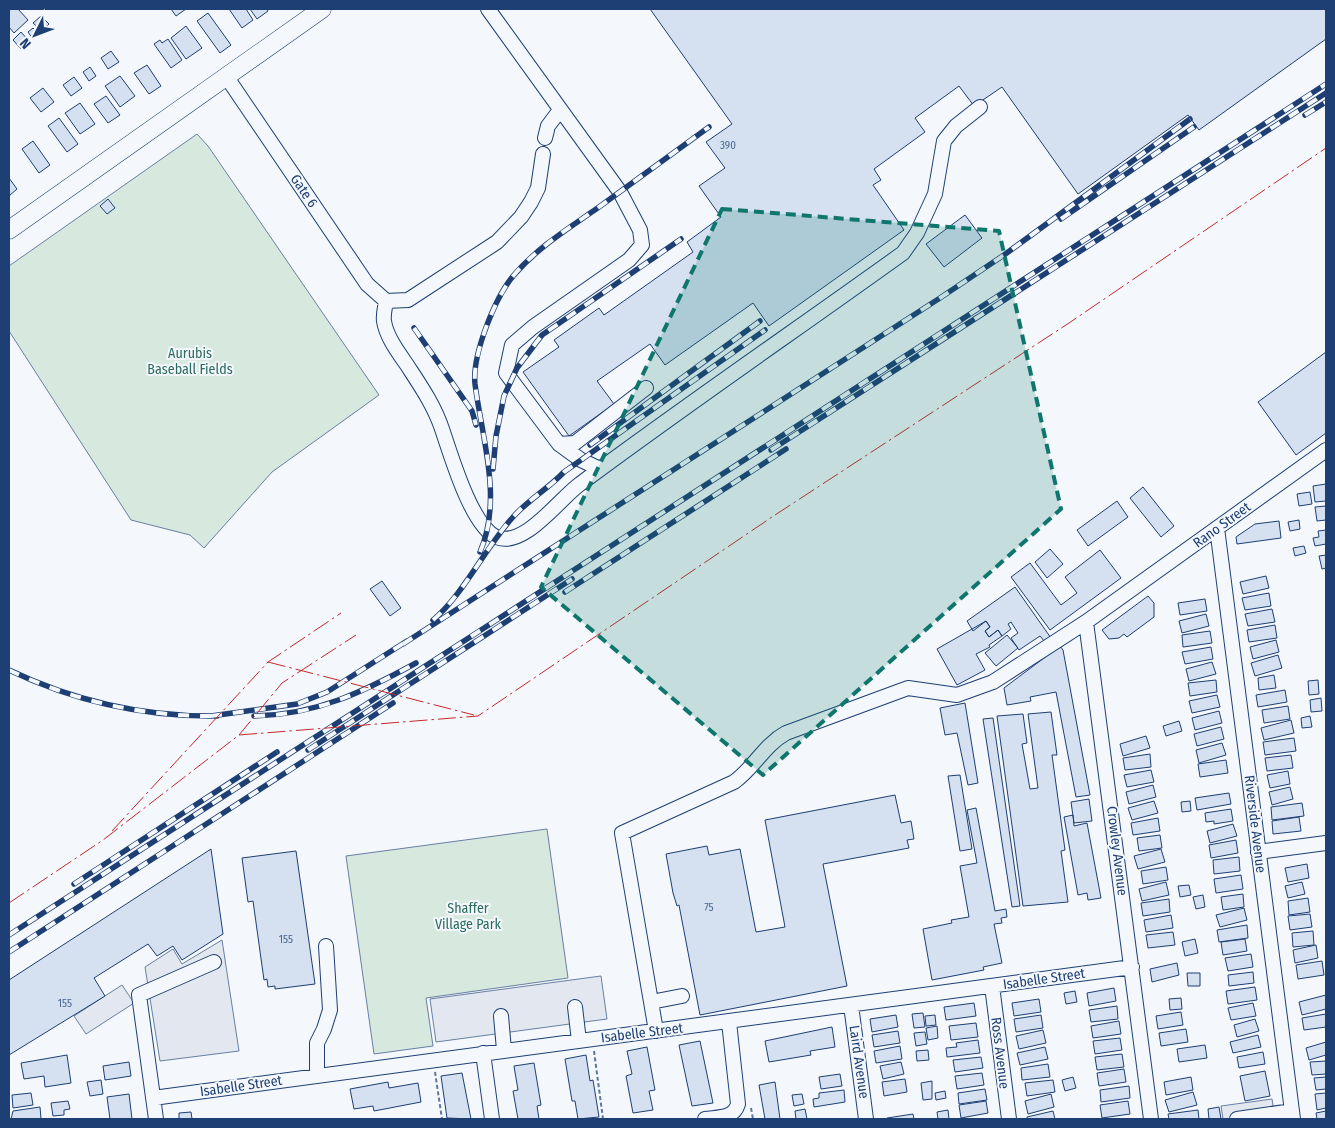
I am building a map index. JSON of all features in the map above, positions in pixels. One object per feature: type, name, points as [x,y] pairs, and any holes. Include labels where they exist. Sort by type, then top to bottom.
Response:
[{"type":"main road","points":[[9,230],[322,9]]},
{"type":"street","points":[[488,9],[620,192],[640,230],[642,244],[629,260],[533,327],[512,345],[506,373],[559,444],[580,460],[600,469]]},
{"type":"street","name":"Gate 6","points":[[226,76],[367,284],[386,302]]},
{"type":"street","points":[[543,154],[538,188],[531,202],[505,234],[413,297],[400,302],[386,302],[384,319],[389,336],[431,403],[466,496],[486,530],[496,537],[505,539],[522,535],[576,487],[600,469],[903,252],[917,233],[934,194],[944,142],[956,126],[980,107]]},
{"type":"street","points":[[545,138],[548,126],[560,110]]},
{"type":"street","points":[[559,444],[575,444],[646,388]]},
{"type":"street","name":"Rano Street","points":[[1086,622],[1326,450]]},
{"type":"street","name":"Riverside Avenue","points":[[1217,528],[1292,1115]]},
{"type":"street","points":[[656,1031],[622,833],[734,782],[746,774],[756,760],[777,738],[786,733],[908,688],[957,695],[966,693],[993,682],[1086,622]]},
{"type":"street","name":"Crowley Avenue","points":[[1086,622],[1152,1119]]},
{"type":"street","points":[[1258,852],[1326,844]]},
{"type":"street","points":[[317,1075],[316,1043],[324,1029],[330,1010],[326,946]]},
{"type":"street","points":[[156,1119],[139,995],[214,962]]},
{"type":"street","name":"Isabelle Street","points":[[153,1098],[1132,967]]},
{"type":"street","name":"Ross Avenue","points":[[992,986],[1009,1119]]},
{"type":"street","points":[[651,1002],[682,996]]},
{"type":"street","name":"Laird Avenue","points":[[851,1005],[866,1119]]},
{"type":"street","points":[[575,1007],[579,1041]]},
{"type":"street","points":[[501,1016],[504,1050]]},
{"type":"street","points":[[704,1119],[729,1116],[736,1111],[738,1104],[729,1022]]},
{"type":"street","points":[[483,1053],[492,1119]]},
{"type":"street","points":[[1237,1119],[1292,1115]]},
{"type":"path","points":[[594,1047],[603,1119]]},
{"type":"path","points":[[434,1072],[442,1119]]},
{"type":"highlighted area","points":[[722,209],[999,231],[1061,509],[763,775],[541,587]]},
{"type":"green space","name":"Aurubis Baseball Fields","points":[[197,134],[208,146],[379,395],[272,472],[204,548],[190,535],[131,520],[9,331],[9,266]]},
{"type":"green space","name":"Shaffer Village Park","points":[[547,829],[568,978],[426,998],[433,1046],[374,1054],[346,856]]},
{"type":"shaded area","points":[[222,940],[239,1051],[160,1061],[145,967],[173,949],[182,964]]},
{"type":"shaded area","points":[[601,976],[607,1019],[436,1042],[430,999]]},
{"type":"shaded area","points":[[122,985],[134,1003],[86,1034],[74,1016]]},
{"type":"shaded area","points":[[1272,1099],[1275,1119],[1223,1119],[1221,1106]]},
{"type":"building","points":[[11,9],[18,9],[28,20],[14,33],[9,27],[9,11]]},
{"type":"building","points":[[171,9],[186,9],[176,16]]},
{"type":"building","points":[[229,9],[246,9],[253,20],[242,28]]},
{"type":"building","points":[[250,9],[267,9],[268,11],[257,19]]},
{"type":"building","points":[[650,9],[1326,9],[1326,39],[1199,130],[1188,115],[1078,194],[1002,87],[974,106],[959,86],[915,118],[925,132],[874,169],[881,180],[873,185],[904,230],[769,326],[753,303],[665,365],[650,344],[597,381],[614,404],[569,436],[523,372],[559,347],[554,340],[599,308],[604,315],[693,252],[687,242],[721,217],[699,186],[725,168],[706,142],[732,124]]},
{"type":"building","points":[[208,13],[231,45],[220,53],[197,21]]},
{"type":"building","points":[[41,16],[49,24],[42,31],[33,23]]},
{"type":"building","points":[[186,26],[202,48],[186,59],[171,38]]},
{"type":"building","points":[[33,28],[39,34],[33,39],[28,32]]},
{"type":"building","points":[[21,32],[29,41],[21,49],[13,40]]},
{"type":"building","points":[[168,39],[182,60],[171,68],[154,44],[160,40],[162,43]]},
{"type":"building","points":[[111,51],[119,62],[108,69],[101,58]]},
{"type":"building","points":[[147,65],[161,86],[149,94],[134,73]]},
{"type":"building","points":[[90,67],[96,76],[89,81],[83,72]]},
{"type":"building","points":[[120,76],[135,96],[120,107],[105,86]]},
{"type":"building","points":[[74,77],[82,88],[71,96],[63,85]]},
{"type":"building","points":[[43,88],[54,102],[41,112],[30,98]]},
{"type":"building","points":[[106,96],[120,115],[108,123],[94,104]]},
{"type":"building","points":[[80,103],[95,124],[80,134],[65,113]]},
{"type":"building","points":[[59,118],[78,144],[67,152],[48,126]]},
{"type":"building","points":[[33,141],[50,165],[39,173],[22,149]]},
{"type":"building","points":[[9,178],[17,189],[9,196]]},
{"type":"building","points":[[108,199],[115,208],[107,214],[100,206]]},
{"type":"building","points":[[965,215],[982,238],[944,267],[926,244]]},
{"type":"building","points":[[1326,352],[1326,433],[1296,455],[1258,402]]},
{"type":"building","points":[[1326,484],[1326,501],[1315,502],[1313,486]]},
{"type":"building","points":[[1143,487],[1174,526],[1161,537],[1130,498]]},
{"type":"building","points":[[1310,492],[1312,504],[1299,506],[1297,494]]},
{"type":"building","points":[[1117,501],[1128,517],[1088,546],[1077,530]]},
{"type":"building","points":[[1326,506],[1326,520],[1317,521],[1315,507]]},
{"type":"building","points":[[1299,520],[1300,529],[1290,531],[1288,522]]},
{"type":"building","points":[[1279,521],[1281,538],[1237,544],[1236,537],[1255,524]]},
{"type":"building","points":[[1326,530],[1326,544],[1315,546],[1313,538],[1319,537],[1318,531]]},
{"type":"building","points":[[1304,546],[1306,553],[1295,556],[1293,548]]},
{"type":"building","points":[[1050,549],[1063,564],[1047,578],[1035,562]]},
{"type":"building","points":[[1100,550],[1121,578],[1050,630],[1011,577],[1030,563],[1061,605],[1077,593],[1065,577]]},
{"type":"building","points":[[1326,555],[1326,568],[1322,569],[1319,556]]},
{"type":"building","points":[[1266,576],[1269,588],[1243,594],[1240,582]]},
{"type":"building","points":[[382,581],[401,608],[390,616],[370,589]]},
{"type":"building","points":[[1015,587],[1051,638],[1045,642],[1040,636],[1019,650],[1011,638],[1018,633],[1011,622],[1008,624],[1011,629],[1002,636],[998,630],[989,637],[985,631],[990,627],[986,621],[973,631],[967,621]]},
{"type":"building","points":[[1269,593],[1271,606],[1245,610],[1242,598]]},
{"type":"building","points":[[1148,596],[1154,603],[1154,617],[1127,637],[1124,634],[1119,638],[1109,639],[1102,630]]},
{"type":"building","points":[[1205,599],[1207,611],[1180,615],[1178,603]]},
{"type":"building","points":[[1272,609],[1275,622],[1248,626],[1245,614]]},
{"type":"building","points":[[1206,614],[1209,626],[1182,633],[1179,621]]},
{"type":"building","points":[[986,621],[990,627],[985,631],[989,637],[998,630],[1002,636],[989,645],[990,647],[976,654],[985,670],[957,685],[937,649]]},
{"type":"building","points":[[1275,625],[1277,638],[1249,642],[1247,630]]},
{"type":"building","points":[[1210,631],[1212,643],[1183,647],[1182,635]]},
{"type":"building","points":[[1007,635],[1018,648],[996,666],[985,653]]},
{"type":"building","points":[[1276,640],[1279,652],[1253,659],[1250,647]]},
{"type":"building","points":[[1060,646],[1063,650],[1090,795],[1076,797],[1056,692],[1030,697],[1031,701],[1007,705],[1004,688]]},
{"type":"building","points":[[1211,647],[1213,659],[1185,664],[1182,652]]},
{"type":"building","points":[[1278,655],[1282,668],[1255,676],[1251,663]]},
{"type":"building","points":[[1212,662],[1216,674],[1189,681],[1186,669]]},
{"type":"building","points":[[1274,675],[1276,688],[1259,690],[1258,678]]},
{"type":"building","points":[[1216,680],[1217,692],[1190,696],[1188,683]]},
{"type":"building","points":[[1318,680],[1319,694],[1309,695],[1308,681]]},
{"type":"building","points":[[1285,690],[1287,702],[1258,707],[1256,695]]},
{"type":"building","points":[[1217,695],[1220,707],[1192,713],[1189,701]]},
{"type":"building","points":[[1321,698],[1322,711],[1311,712],[1310,700]]},
{"type":"building","points":[[965,703],[978,783],[968,785],[957,733],[945,735],[940,708]]},
{"type":"building","points":[[1288,706],[1290,719],[1264,723],[1262,710]]},
{"type":"building","points":[[1219,711],[1222,723],[1195,730],[1192,718]]},
{"type":"building","points":[[1051,712],[1057,755],[1052,755],[1065,850],[1061,851],[1068,902],[1023,906],[997,716],[1023,714],[1027,743],[1022,744],[1030,789],[1038,788],[1028,714]]},
{"type":"building","points":[[1310,716],[1312,727],[1302,728],[1301,718]]},
{"type":"building","points":[[993,718],[1020,906],[1012,907],[983,719]]},
{"type":"building","points":[[1291,720],[1294,733],[1264,740],[1261,728]]},
{"type":"building","points":[[1179,721],[1182,731],[1166,736],[1163,726]]},
{"type":"building","points":[[1221,727],[1224,739],[1197,746],[1194,734]]},
{"type":"building","points":[[1146,736],[1150,748],[1123,756],[1120,744]]},
{"type":"building","points":[[1294,738],[1296,751],[1265,755],[1263,742]]},
{"type":"building","points":[[1222,743],[1226,755],[1199,763],[1196,750]]},
{"type":"building","points":[[1150,754],[1151,767],[1125,770],[1123,758]]},
{"type":"building","points":[[1291,755],[1293,768],[1267,771],[1265,758]]},
{"type":"building","points":[[1226,760],[1228,773],[1200,777],[1198,764]]},
{"type":"building","points":[[1151,770],[1154,782],[1127,787],[1124,775]]},
{"type":"building","points":[[1288,771],[1290,784],[1270,788],[1267,775]]},
{"type":"building","points":[[960,775],[972,849],[960,851],[948,776]]},
{"type":"building","points":[[1153,785],[1156,797],[1129,804],[1126,792]]},
{"type":"building","points":[[1290,787],[1293,799],[1272,805],[1269,792]]},
{"type":"building","points":[[1229,793],[1231,804],[1197,810],[1195,798]]},
{"type":"building","points":[[895,795],[901,823],[911,821],[914,839],[907,840],[909,848],[823,864],[847,986],[700,1015],[679,905],[677,906],[673,893],[666,854],[707,846],[709,855],[740,849],[756,932],[785,927],[765,820]]},
{"type":"building","points":[[1089,799],[1092,821],[1074,823],[1071,802]]},
{"type":"building","points":[[1154,801],[1158,813],[1132,820],[1128,808]]},
{"type":"building","points":[[1190,801],[1191,811],[1182,812],[1181,802]]},
{"type":"building","points":[[1302,803],[1304,816],[1272,820],[1271,807]]},
{"type":"building","points":[[976,808],[995,911],[1006,909],[1007,917],[1001,918],[1002,923],[994,924],[1002,963],[983,967],[984,970],[932,980],[923,929],[952,923],[951,920],[969,917],[960,866],[977,863],[967,810]]},
{"type":"building","points":[[1231,809],[1233,821],[1214,824],[1214,821],[1206,822],[1205,813]]},
{"type":"building","points":[[1073,815],[1074,826],[1087,823],[1101,898],[1088,900],[1087,893],[1078,895],[1064,817]]},
{"type":"building","points":[[1299,817],[1301,831],[1273,834],[1272,821]]},
{"type":"building","points":[[1158,818],[1160,831],[1133,835],[1131,823]]},
{"type":"building","points":[[1233,824],[1237,836],[1210,843],[1207,831]]},
{"type":"building","points":[[1160,835],[1162,848],[1139,851],[1137,838]]},
{"type":"building","points":[[1236,840],[1238,853],[1211,858],[1209,845]]},
{"type":"building","points":[[211,849],[223,934],[182,960],[173,946],[157,956],[148,944],[94,978],[105,996],[9,1055],[9,980]]},
{"type":"building","points":[[1161,849],[1165,862],[1138,869],[1134,856]]},
{"type":"building","points":[[296,851],[315,984],[275,989],[275,986],[268,987],[267,979],[264,980],[253,901],[248,902],[242,858]]},
{"type":"building","points":[[1239,857],[1240,871],[1214,874],[1213,860]]},
{"type":"building","points":[[1307,864],[1309,878],[1288,882],[1285,868]]},
{"type":"building","points":[[1166,867],[1168,880],[1143,884],[1141,871]]},
{"type":"building","points":[[1241,875],[1243,889],[1216,893],[1214,879]]},
{"type":"building","points":[[1166,882],[1169,895],[1142,901],[1139,889]]},
{"type":"building","points":[[1302,882],[1305,894],[1288,898],[1285,886]]},
{"type":"building","points":[[1189,885],[1191,895],[1180,897],[1178,886]]},
{"type":"building","points":[[1243,894],[1244,907],[1223,910],[1221,897]]},
{"type":"building","points":[[1203,895],[1205,907],[1196,909],[1193,897]]},
{"type":"building","points":[[1308,898],[1310,912],[1289,915],[1288,901]]},
{"type":"building","points":[[1169,899],[1170,912],[1143,916],[1141,903]]},
{"type":"building","points":[[1244,908],[1247,920],[1220,927],[1216,915]]},
{"type":"building","points":[[1310,914],[1312,927],[1290,930],[1288,916]]},
{"type":"building","points":[[1171,915],[1173,928],[1146,932],[1144,920]]},
{"type":"building","points":[[1247,925],[1248,938],[1219,942],[1217,930]]},
{"type":"building","points":[[1313,931],[1314,945],[1293,947],[1292,933]]},
{"type":"building","points":[[1173,932],[1175,945],[1148,948],[1146,935]]},
{"type":"building","points":[[1195,939],[1198,953],[1185,956],[1182,942]]},
{"type":"building","points":[[1245,939],[1247,951],[1223,955],[1221,942]]},
{"type":"building","points":[[1316,945],[1318,958],[1295,963],[1293,950]]},
{"type":"building","points":[[1251,954],[1253,967],[1228,971],[1225,958]]},
{"type":"building","points":[[1322,961],[1324,975],[1298,979],[1296,965]]},
{"type":"building","points":[[1177,963],[1179,975],[1152,982],[1150,969]]},
{"type":"building","points":[[1253,972],[1254,983],[1229,986],[1228,975]]},
{"type":"building","points":[[1187,973],[1200,973],[1200,986],[1188,986]]},
{"type":"building","points":[[1255,987],[1257,1000],[1228,1004],[1226,991]]},
{"type":"building","points":[[1114,988],[1116,1001],[1089,1006],[1087,993]]},
{"type":"building","points":[[1075,991],[1077,1002],[1066,1004],[1064,993]]},
{"type":"building","points":[[1326,995],[1326,1009],[1302,1015],[1299,1002]]},
{"type":"building","points":[[1181,998],[1182,1009],[1170,1010],[1169,999]]},
{"type":"building","points":[[1039,999],[1041,1012],[1014,1016],[1012,1003]]},
{"type":"building","points":[[974,1003],[976,1016],[946,1020],[944,1007]]},
{"type":"building","points":[[1253,1003],[1256,1016],[1231,1020],[1228,1008]]},
{"type":"building","points":[[1117,1006],[1118,1019],[1091,1022],[1089,1010]]},
{"type":"building","points":[[1181,1012],[1183,1025],[1158,1029],[1156,1016]]},
{"type":"building","points":[[923,1013],[925,1027],[914,1028],[912,1014]]},
{"type":"building","points":[[1326,1014],[1326,1027],[1304,1030],[1302,1018]]},
{"type":"building","points":[[896,1015],[898,1027],[872,1032],[870,1019]]},
{"type":"building","points":[[935,1015],[936,1025],[926,1026],[925,1016]]},
{"type":"building","points":[[1041,1015],[1043,1028],[1016,1032],[1014,1019]]},
{"type":"building","points":[[1255,1019],[1259,1031],[1237,1037],[1234,1025]]},
{"type":"building","points":[[1119,1021],[1121,1034],[1093,1038],[1091,1026]]},
{"type":"building","points":[[976,1023],[978,1037],[951,1040],[949,1026]]},
{"type":"building","points":[[937,1026],[938,1038],[928,1040],[926,1028]]},
{"type":"building","points":[[832,1027],[835,1047],[810,1051],[811,1055],[769,1062],[765,1041]]},
{"type":"building","points":[[1186,1029],[1188,1042],[1161,1046],[1159,1033]]},
{"type":"building","points":[[1043,1030],[1046,1043],[1019,1049],[1016,1036]]},
{"type":"building","points":[[898,1031],[900,1043],[874,1047],[872,1035]]},
{"type":"building","points":[[925,1032],[927,1044],[916,1046],[914,1033]]},
{"type":"building","points":[[1258,1035],[1261,1047],[1233,1053],[1230,1042]]},
{"type":"building","points":[[1120,1038],[1122,1050],[1095,1054],[1093,1041]]},
{"type":"building","points":[[978,1040],[980,1053],[947,1057],[946,1048],[957,1047],[956,1043]]},
{"type":"building","points":[[700,1041],[713,1103],[692,1106],[679,1045]]},
{"type":"building","points":[[1326,1042],[1326,1055],[1309,1060],[1306,1048]]},
{"type":"building","points":[[1205,1045],[1207,1058],[1179,1062],[1177,1049]]},
{"type":"building","points":[[900,1046],[902,1059],[876,1063],[874,1051]]},
{"type":"building","points":[[647,1047],[655,1090],[649,1091],[653,1110],[633,1113],[626,1076],[632,1074],[627,1051]]},
{"type":"building","points":[[1045,1047],[1048,1059],[1020,1065],[1017,1053]]},
{"type":"building","points":[[928,1050],[929,1060],[917,1061],[916,1051]]},
{"type":"building","points":[[1263,1052],[1265,1064],[1239,1068],[1237,1057]]},
{"type":"building","points":[[1122,1054],[1124,1067],[1097,1070],[1095,1057]]},
{"type":"building","points":[[67,1055],[71,1083],[45,1087],[44,1076],[24,1079],[21,1063]]},
{"type":"building","points":[[586,1055],[590,1081],[593,1080],[599,1117],[578,1119],[575,1101],[572,1101],[565,1059]]},
{"type":"building","points":[[981,1057],[983,1068],[955,1072],[953,1060]]},
{"type":"building","points":[[1326,1061],[1326,1074],[1312,1075],[1310,1062]]},
{"type":"building","points":[[129,1062],[131,1076],[105,1080],[103,1066]]},
{"type":"building","points":[[901,1062],[904,1074],[883,1079],[880,1066]]},
{"type":"building","points":[[534,1063],[541,1105],[537,1106],[539,1119],[518,1119],[513,1091],[518,1090],[514,1066]]},
{"type":"building","points":[[1048,1064],[1050,1077],[1022,1080],[1021,1068]]},
{"type":"building","points":[[1124,1069],[1126,1082],[1099,1086],[1097,1073]]},
{"type":"building","points":[[1265,1071],[1270,1096],[1245,1101],[1240,1076]]},
{"type":"building","points":[[462,1073],[471,1119],[447,1118],[441,1076]]},
{"type":"building","points":[[982,1073],[984,1085],[957,1089],[955,1076]]},
{"type":"building","points":[[840,1074],[842,1086],[821,1089],[819,1077]]},
{"type":"building","points":[[1073,1077],[1076,1088],[1065,1091],[1062,1080]]},
{"type":"building","points":[[1191,1077],[1193,1090],[1166,1095],[1164,1082]]},
{"type":"building","points":[[1326,1077],[1326,1089],[1316,1090],[1314,1078]]},
{"type":"building","points":[[905,1079],[907,1092],[884,1096],[882,1082]]},
{"type":"building","points":[[101,1080],[103,1094],[90,1096],[87,1082]]},
{"type":"building","points":[[1053,1080],[1055,1092],[1027,1096],[1025,1083]]},
{"type":"building","points":[[932,1081],[932,1099],[923,1100],[921,1083]]},
{"type":"building","points":[[388,1082],[389,1088],[418,1083],[421,1102],[374,1111],[373,1106],[354,1109],[350,1089]]},
{"type":"building","points":[[775,1082],[780,1119],[765,1119],[759,1085]]},
{"type":"building","points":[[1129,1086],[1130,1098],[1101,1102],[1100,1090]]},
{"type":"building","points":[[985,1089],[987,1100],[959,1104],[958,1093]]},
{"type":"building","points":[[844,1090],[845,1102],[814,1107],[813,1099],[819,1098],[819,1093]]},
{"type":"building","points":[[945,1091],[946,1098],[936,1100],[935,1093]]},
{"type":"building","points":[[1193,1092],[1197,1105],[1169,1112],[1165,1100]]},
{"type":"building","points":[[31,1093],[33,1105],[13,1108],[12,1095]]},
{"type":"building","points":[[1326,1093],[1326,1108],[1317,1110],[1315,1094]]},
{"type":"building","points":[[129,1094],[132,1119],[110,1119],[107,1097]]},
{"type":"building","points":[[802,1094],[804,1104],[794,1106],[792,1095]]},
{"type":"building","points":[[1051,1094],[1054,1107],[1028,1114],[1025,1101]]},
{"type":"building","points":[[68,1101],[70,1109],[64,1110],[64,1115],[53,1116],[51,1103]]},
{"type":"building","points":[[986,1101],[988,1113],[961,1118],[959,1105]]},
{"type":"building","points":[[1128,1101],[1130,1114],[1102,1118],[1100,1105]]},
{"type":"building","points":[[40,1107],[41,1119],[11,1119],[13,1111]]},
{"type":"building","points":[[1219,1107],[1221,1119],[1209,1119],[1208,1109]]},
{"type":"building","points":[[805,1109],[807,1119],[796,1119],[795,1111]]},
{"type":"building","points":[[948,1110],[949,1119],[938,1119],[937,1112]]},
{"type":"building","points":[[1198,1110],[1199,1119],[1169,1119],[1168,1114]]},
{"type":"building","points":[[1053,1111],[1055,1119],[1027,1119],[1027,1117]]},
{"type":"building","points":[[1326,1111],[1326,1119],[1317,1119],[1316,1113]]},
{"type":"building","points":[[191,1112],[192,1119],[179,1119],[179,1113]]},
{"type":"building","points":[[913,1114],[914,1119],[887,1119],[887,1118]]},
{"type":"railway","points":[[9,935],[1326,84]]},
{"type":"railway","points":[[771,450],[1326,93]]},
{"type":"railway","points":[[1305,115],[1326,102]]},
{"type":"railway","points":[[403,644],[940,298],[1004,255],[1190,119]]},
{"type":"railway","points":[[480,552],[487,532],[490,490],[489,469],[475,384],[475,372],[486,327],[499,297],[514,275],[544,247],[709,127]]},
{"type":"railway","points":[[1061,219],[1194,127]]},
{"type":"railway","points":[[493,469],[496,436],[504,396],[517,368],[542,335],[681,239]]},
{"type":"railway","points":[[590,445],[760,321]]},
{"type":"railway","points":[[414,328],[472,411],[476,425]]},
{"type":"railway","points":[[433,620],[454,598],[503,529],[525,505],[564,472],[765,330]]},
{"type":"railway","points":[[565,592],[786,449]]},
{"type":"railway","points":[[308,750],[572,579]]},
{"type":"railway","points":[[211,716],[297,704],[327,692],[407,641]]},
{"type":"railway","points":[[254,716],[277,715],[338,700],[416,663]]},
{"type":"railway","points":[[9,670],[59,690],[110,705],[163,714],[217,716]]},
{"type":"railway","points":[[9,952],[393,703]]},
{"type":"railway","points":[[74,884],[277,752]]},
{"type":"power","points":[[9,903],[103,840],[239,735],[478,716],[772,517],[1069,323],[1326,148]]},
{"type":"power","points":[[112,831],[268,662],[341,613]]},
{"type":"power","points":[[239,735],[282,683],[356,635]]},
{"type":"power","points":[[268,662],[474,715]]}]
